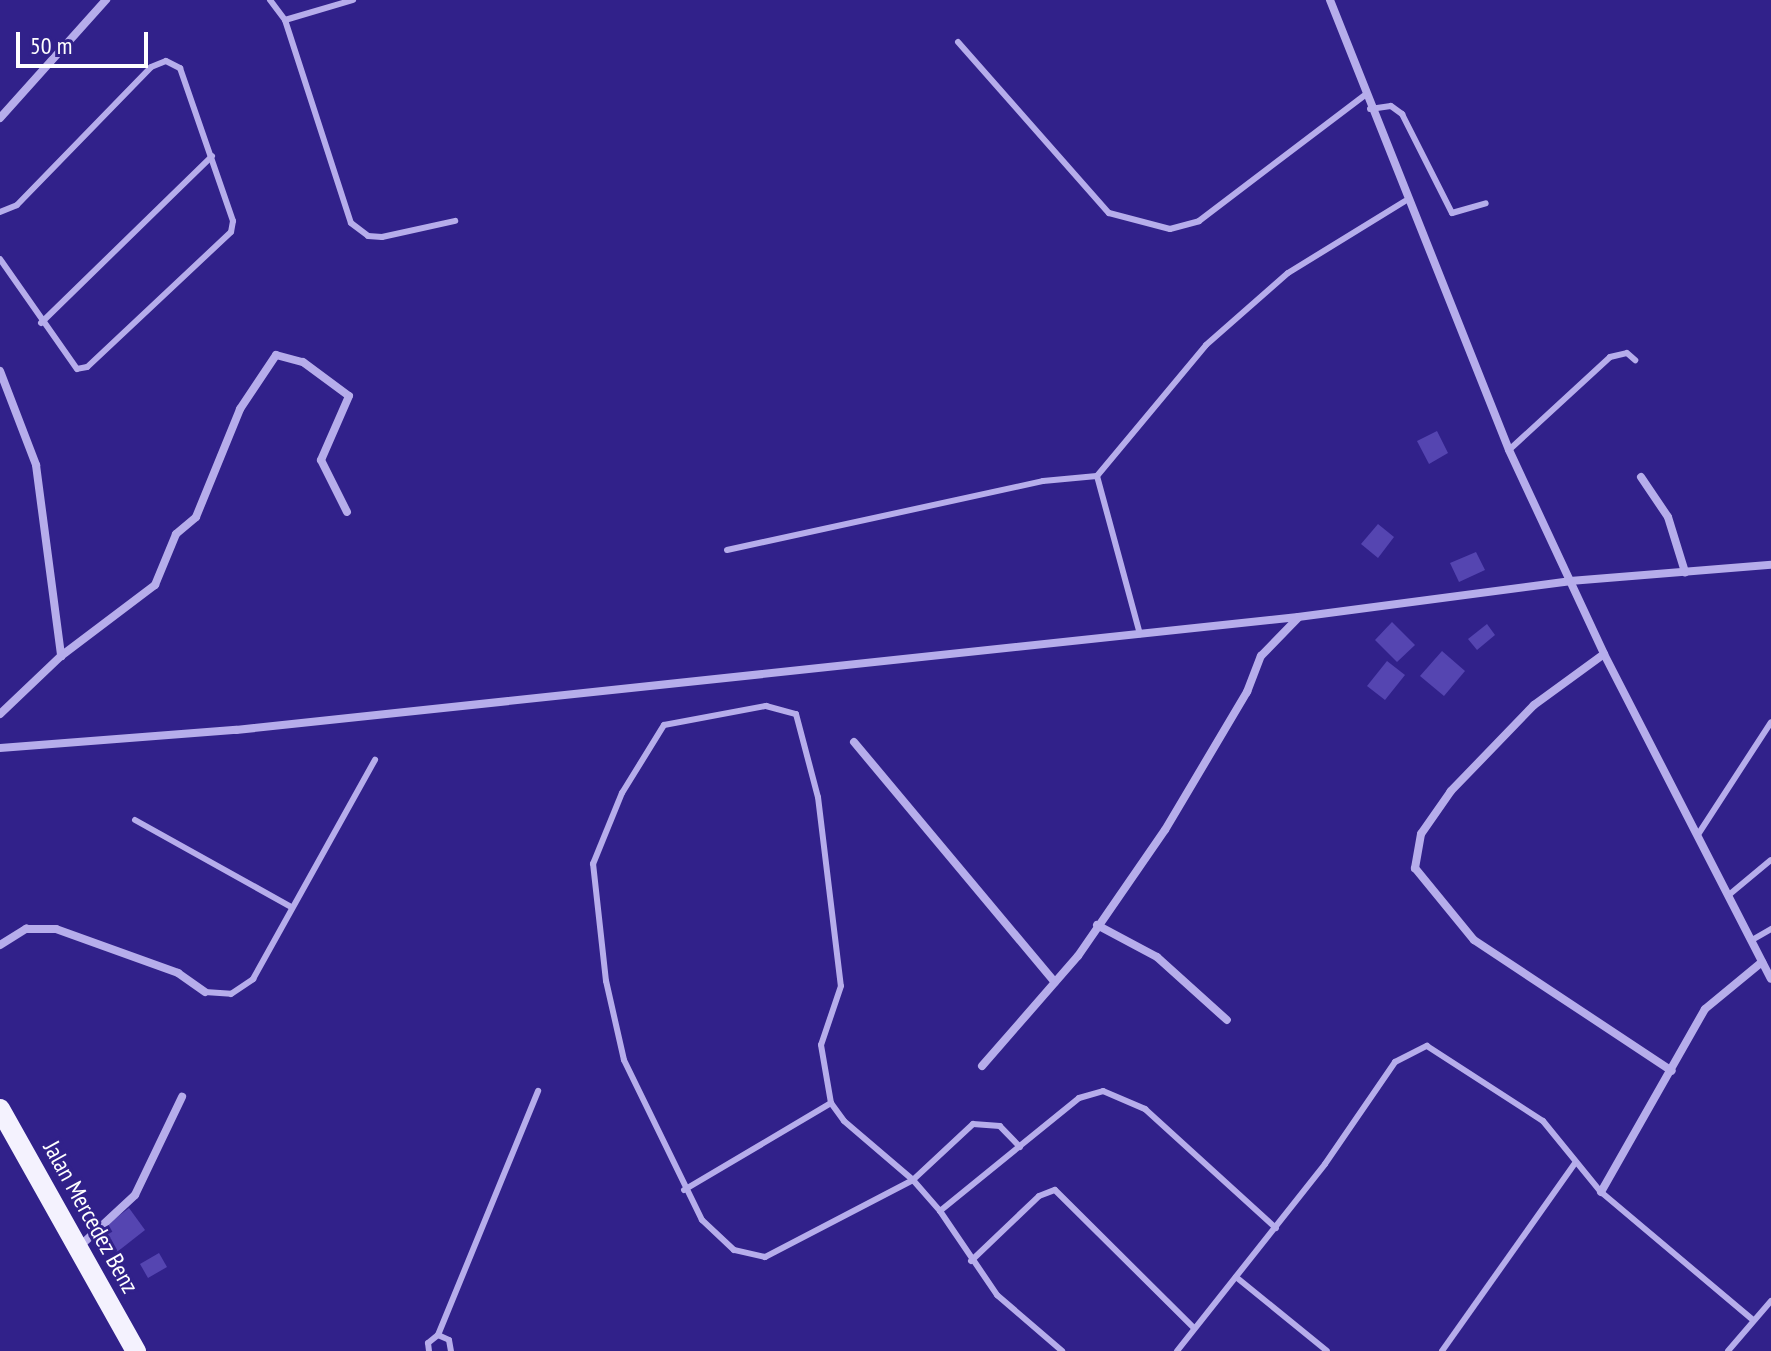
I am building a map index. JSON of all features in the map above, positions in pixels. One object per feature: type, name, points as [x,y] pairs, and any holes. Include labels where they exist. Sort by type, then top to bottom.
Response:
[{"type":"main road","name":"Jalan Mercedez Benz","points":[[0,1109],[80,1246],[136,1351]]},
{"type":"street","points":[[0,118],[106,0]]},
{"type":"street","points":[[1330,0],[1405,201],[1509,450],[1604,654],[1699,833],[1771,979]]},
{"type":"street","points":[[0,714],[61,656],[155,585],[176,534],[196,517],[240,409],[276,355],[303,362],[349,396],[321,460],[347,512]]},
{"type":"street","points":[[0,371],[36,465],[61,656]]},
{"type":"street","points":[[1641,477],[1668,517],[1685,572]]},
{"type":"street","points":[[0,748],[236,730],[1298,617],[1570,581],[1771,565]]},
{"type":"street","points":[[982,1066],[1055,982],[1165,830],[1247,692],[1261,656],[1298,617]]},
{"type":"street","points":[[1604,654],[1534,705],[1451,791],[1421,834],[1415,868],[1474,940],[1672,1071]]},
{"type":"street","points":[[854,742],[1055,982]]},
{"type":"street","points":[[1097,925],[1157,957],[1227,1020]]},
{"type":"street","points":[[0,945],[26,929],[56,929],[178,973],[205,992]]},
{"type":"street","points":[[1601,1192],[1711,1000],[1762,962]]},
{"type":"street","points":[[80,1246],[130,1202],[153,1167],[182,1097]]},
{"type":"lane","points":[[270,0],[285,20],[351,223],[368,236],[382,237],[455,221]]},
{"type":"lane","points":[[285,20],[353,0]]},
{"type":"lane","points":[[958,42],[1109,213],[1170,229],[1199,221],[1365,95]]},
{"type":"lane","points":[[0,212],[17,205],[151,67],[166,61],[180,68],[232,214],[231,232],[87,367],[71,366],[0,259]]},
{"type":"lane","points":[[1370,109],[1391,106],[1402,114],[1452,213],[1486,203]]},
{"type":"lane","points":[[41,323],[212,156]]},
{"type":"lane","points":[[727,550],[1043,481],[1097,476],[1217,335],[1288,273],[1405,201]]},
{"type":"lane","points":[[1509,450],[1610,357],[1627,353],[1635,360]]},
{"type":"lane","points":[[1097,476],[1140,634]]},
{"type":"lane","points":[[1020,1147],[1000,1126],[978,1123],[913,1180],[791,1247],[751,1258],[717,1235],[684,1190],[614,1023],[593,864],[612,813],[664,725],[777,706],[796,714],[804,730],[818,797],[841,986],[821,1045],[831,1103],[913,1180],[940,1211],[971,1261],[997,1295],[1062,1351]]},
{"type":"lane","points":[[1699,833],[1771,722]]},
{"type":"lane","points":[[205,992],[245,988],[375,760]]},
{"type":"lane","points":[[135,820],[291,907]]},
{"type":"lane","points":[[1730,894],[1771,860]]},
{"type":"lane","points":[[1752,940],[1771,929]]},
{"type":"lane","points":[[1177,1351],[1276,1228],[1395,1062],[1418,1047],[1454,1058],[1543,1121],[1601,1192],[1752,1319]]},
{"type":"lane","points":[[429,1351],[538,1091]]},
{"type":"lane","points":[[940,1211],[1079,1098],[1103,1091],[1121,1095],[1145,1109],[1276,1228]]},
{"type":"lane","points":[[684,1190],[831,1103]]},
{"type":"lane","points":[[1442,1351],[1575,1163]]},
{"type":"lane","points":[[971,1261],[1039,1196],[1055,1190],[1194,1328]]},
{"type":"lane","points":[[1236,1277],[1327,1351]]},
{"type":"lane","points":[[1728,1351],[1752,1319],[1771,1301]]},
{"type":"lane","points":[[438,1335],[449,1340],[451,1351]]},
{"type":"building","points":[[1437,431],[1448,453],[1429,464],[1417,441]]},
{"type":"building","points":[[1378,524],[1394,537],[1378,558],[1361,544]]},
{"type":"building","points":[[1476,552],[1485,570],[1459,582],[1450,563]]},
{"type":"building","points":[[1392,622],[1415,645],[1397,662],[1375,640]]},
{"type":"building","points":[[1487,624],[1495,635],[1477,650],[1468,639]]},
{"type":"building","points":[[1442,651],[1465,671],[1444,696],[1420,676]]},
{"type":"building","points":[[1387,661],[1405,675],[1385,700],[1367,686]]},
{"type":"building","points":[[129,1208],[145,1230],[117,1252],[100,1230]]},
{"type":"building","points":[[159,1253],[167,1267],[148,1278],[140,1264]]}]
